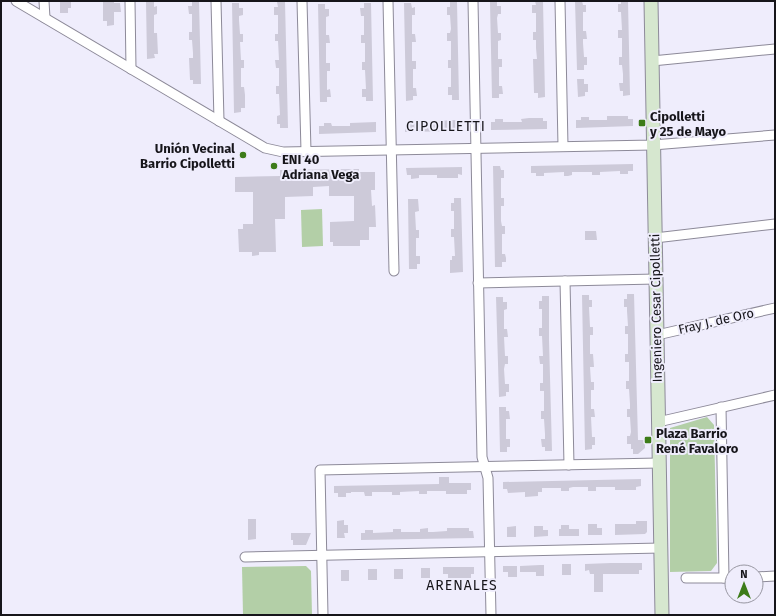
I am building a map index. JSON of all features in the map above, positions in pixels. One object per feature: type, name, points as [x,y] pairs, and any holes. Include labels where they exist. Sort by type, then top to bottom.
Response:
[{"type":"street","points":[[16,1],[266,149],[283,152],[653,145],[775,135]]},
{"type":"street","points":[[44,1],[45,18]]},
{"type":"street","points":[[130,1],[131,69]]},
{"type":"street","points":[[216,1],[219,121]]},
{"type":"street","points":[[302,1],[306,151]]},
{"type":"street","points":[[388,1],[394,271]]},
{"type":"street","points":[[473,1],[482,457],[488,478],[491,615]]},
{"type":"street","points":[[560,1],[563,146]]},
{"type":"street","name":"Ingeniero Cesar Cipolletti","points":[[651,1],[662,615]]},
{"type":"street","points":[[652,61],[775,49]]},
{"type":"street","points":[[655,238],[775,224]]},
{"type":"street","points":[[478,282],[656,279]]},
{"type":"street","points":[[565,281],[569,465]]},
{"type":"street","name":"Fray J. de Oro","points":[[657,335],[775,308]]},
{"type":"street","points":[[658,422],[775,395]]},
{"type":"street","points":[[721,407],[727,564]]},
{"type":"street","points":[[323,615],[320,470],[659,463]]},
{"type":"street","points":[[245,557],[661,548]]},
{"type":"street","points":[[764,577],[775,576]]},
{"type":"street","points":[[686,578],[724,578]]},
{"type":"green space","points":[[322,209],[323,246],[302,247],[301,210]]},
{"type":"green space","points":[[707,417],[714,425],[717,563],[711,571],[670,572],[670,428]]},
{"type":"green space","points":[[306,566],[311,571],[312,615],[243,615],[242,567]]},
{"type":"building","points":[[60,1],[71,1],[71,8],[68,8],[68,13],[60,13]]},
{"type":"building","points":[[103,1],[114,1],[114,3],[120,3],[121,12],[114,12],[114,25],[107,26],[107,21],[103,21]]},
{"type":"building","points":[[192,1],[199,1],[201,84],[193,84],[193,80],[190,80],[189,58],[193,58],[193,53],[192,40],[189,40],[189,32],[192,32],[192,14],[189,14],[188,6],[192,6]]},
{"type":"building","points":[[497,1],[497,6],[501,6],[501,14],[498,14],[497,18],[498,33],[501,33],[501,40],[498,41],[498,59],[502,59],[502,67],[499,67],[499,86],[502,86],[503,94],[499,94],[499,98],[492,98],[490,2]]},
{"type":"building","points":[[535,1],[543,1],[545,97],[538,98],[538,93],[534,93],[533,59],[537,59],[536,40],[533,40],[533,32],[536,32],[536,13],[532,13],[532,5],[536,5]]},
{"type":"building","points":[[575,1],[582,1],[583,5],[586,5],[586,12],[583,12],[583,31],[586,31],[587,39],[583,39],[583,43],[584,57],[587,57],[587,65],[584,65],[584,70],[577,70]]},
{"type":"building","points":[[621,1],[628,1],[630,95],[623,96],[623,91],[620,91],[619,83],[623,83],[622,65],[619,65],[619,57],[622,57],[622,38],[618,38],[618,30],[622,30],[621,12],[618,12],[618,4],[621,4]]},
{"type":"building","points":[[146,2],[154,2],[154,7],[157,6],[157,14],[154,15],[154,33],[157,33],[158,54],[154,54],[155,58],[147,59]]},
{"type":"building","points":[[277,2],[285,2],[288,128],[280,128],[280,124],[277,124],[277,116],[280,115],[279,94],[276,94],[276,86],[279,86],[279,68],[276,68],[275,60],[279,60],[278,41],[275,41],[275,34],[278,34],[278,15],[274,15],[274,7],[278,7]]},
{"type":"building","points":[[450,2],[457,2],[459,100],[452,100],[452,95],[448,95],[448,87],[451,87],[451,68],[448,68],[448,60],[451,60],[451,41],[447,41],[447,33],[450,33],[451,29],[450,15],[447,15],[447,7],[450,7]]},
{"type":"building","points":[[232,3],[239,3],[239,8],[243,8],[243,15],[239,16],[239,20],[240,34],[243,34],[243,42],[240,42],[241,60],[244,60],[244,68],[241,68],[241,87],[244,87],[245,95],[245,108],[241,108],[241,112],[234,113]]},
{"type":"building","points":[[364,3],[371,3],[373,101],[366,101],[366,97],[362,97],[362,89],[366,89],[365,70],[362,70],[362,62],[365,62],[365,43],[361,43],[361,35],[364,35],[364,16],[361,16],[360,8],[364,8]]},
{"type":"building","points":[[404,3],[411,3],[412,8],[415,7],[415,15],[412,15],[412,34],[415,34],[416,42],[412,42],[412,61],[416,61],[416,69],[413,69],[413,88],[416,88],[417,96],[413,96],[413,100],[406,101]]},
{"type":"building","points":[[318,4],[325,4],[325,9],[329,9],[329,16],[326,17],[326,35],[329,35],[330,43],[326,43],[326,63],[330,63],[330,71],[327,71],[327,90],[330,89],[331,97],[327,97],[327,102],[320,102]]},
{"type":"building","points":[[577,79],[584,79],[584,84],[588,84],[588,92],[585,92],[585,96],[578,97]]},
{"type":"building","points":[[607,116],[628,116],[628,119],[633,119],[633,126],[576,128],[576,120],[581,120],[581,117],[589,117],[589,120],[607,120]]},
{"type":"building","points":[[543,118],[543,121],[547,121],[547,129],[491,130],[491,122],[495,122],[495,119],[503,119],[503,122],[522,122],[521,119]]},
{"type":"building","points":[[457,120],[457,124],[462,124],[462,131],[405,132],[405,125],[410,124],[410,121],[417,121],[418,124],[435,124],[435,121]]},
{"type":"building","points":[[376,122],[376,132],[319,134],[319,126],[324,126],[324,123],[331,123],[332,126],[350,126],[350,123]]},
{"type":"building","points":[[633,164],[633,171],[628,171],[628,174],[620,174],[620,171],[600,172],[600,175],[592,175],[592,172],[572,172],[572,175],[564,176],[564,172],[544,173],[544,176],[536,176],[536,173],[531,173],[531,166]]},
{"type":"building","points":[[493,166],[500,166],[501,170],[504,170],[504,178],[501,178],[501,198],[504,198],[504,206],[501,206],[501,221],[502,226],[505,226],[505,234],[502,234],[502,254],[505,254],[506,262],[502,262],[502,267],[495,267]]},
{"type":"building","points":[[462,167],[462,175],[458,174],[458,178],[437,178],[437,175],[419,175],[419,178],[411,179],[411,175],[407,175],[406,168]]},
{"type":"building","points":[[359,169],[359,172],[375,172],[375,190],[371,190],[372,206],[375,205],[376,227],[369,227],[369,240],[360,240],[360,246],[333,246],[333,242],[330,242],[330,222],[354,221],[354,196],[329,196],[329,186],[313,187],[313,196],[285,197],[285,219],[275,219],[276,252],[259,252],[259,255],[252,256],[252,252],[239,252],[238,229],[243,229],[243,224],[253,224],[253,192],[235,192],[235,177],[280,176],[280,170]]},
{"type":"building","points":[[454,198],[461,198],[463,272],[450,273],[450,260],[452,260],[452,256],[455,256],[454,237],[451,237],[451,229],[454,229],[454,211],[451,211],[451,203],[454,203]]},
{"type":"building","points":[[408,199],[418,199],[419,211],[415,212],[416,230],[419,230],[419,238],[416,238],[416,256],[420,256],[420,264],[417,264],[417,269],[409,269]]},
{"type":"building","points":[[585,231],[596,231],[597,240],[585,240]]},
{"type":"building","points":[[627,294],[634,294],[638,440],[645,440],[645,448],[638,454],[633,454],[631,444],[627,444],[627,436],[630,436],[631,432],[630,417],[627,417],[627,409],[630,409],[629,389],[626,389],[626,381],[629,381],[629,362],[625,362],[625,354],[628,354],[628,334],[625,334],[625,326],[628,326],[627,307],[624,307],[624,299],[627,299]]},
{"type":"building","points":[[582,295],[589,295],[589,300],[592,300],[592,307],[589,307],[590,327],[593,327],[593,335],[590,335],[590,354],[593,354],[594,367],[590,367],[591,382],[594,382],[594,390],[591,390],[591,409],[594,409],[595,417],[591,417],[592,437],[595,437],[595,445],[592,445],[592,449],[585,450]]},
{"type":"building","points":[[542,296],[549,296],[552,451],[545,451],[545,447],[542,447],[541,439],[545,439],[544,419],[541,419],[541,411],[544,411],[544,391],[540,391],[540,383],[543,383],[543,364],[540,364],[539,356],[543,356],[542,336],[539,336],[539,328],[542,328],[542,309],[539,309],[539,301],[542,301]]},
{"type":"building","points":[[496,297],[503,297],[503,302],[507,302],[507,309],[504,310],[504,329],[507,329],[508,337],[504,337],[505,356],[508,356],[508,364],[505,364],[504,369],[505,384],[509,384],[509,392],[506,392],[506,396],[499,397]]},
{"type":"building","points":[[499,407],[506,407],[506,411],[509,411],[510,419],[506,419],[506,439],[510,439],[510,447],[507,447],[507,452],[500,452]]},
{"type":"building","points":[[439,477],[449,477],[449,483],[471,483],[471,490],[467,490],[467,494],[446,494],[446,491],[427,491],[427,494],[419,494],[419,491],[400,492],[400,495],[392,495],[392,492],[372,492],[372,496],[365,496],[364,492],[351,492],[346,493],[346,497],[338,497],[338,493],[334,493],[334,486],[439,484]]},
{"type":"building","points":[[641,479],[641,486],[636,487],[636,490],[615,490],[615,487],[596,487],[596,491],[588,491],[588,487],[573,487],[569,488],[569,491],[561,491],[561,488],[542,488],[542,492],[538,492],[538,496],[525,497],[525,492],[508,493],[507,489],[503,489],[503,482]]},
{"type":"building","points":[[248,519],[256,519],[256,539],[248,540]]},
{"type":"building","points":[[344,520],[344,525],[348,525],[348,533],[344,533],[345,538],[337,538],[337,521]]},
{"type":"building","points":[[636,521],[647,521],[647,532],[645,534],[615,535],[615,524],[636,524]]},
{"type":"building","points":[[588,524],[597,524],[597,528],[602,528],[602,535],[588,535]]},
{"type":"building","points":[[561,525],[569,525],[569,529],[579,529],[579,536],[559,536],[559,529],[561,529]]},
{"type":"building","points":[[516,526],[516,537],[507,537],[507,527]]},
{"type":"building","points":[[534,526],[543,526],[543,530],[548,530],[548,536],[534,537]]},
{"type":"building","points":[[428,528],[428,532],[433,532],[447,531],[447,528],[469,528],[469,531],[473,531],[474,538],[361,540],[361,533],[365,533],[365,530],[373,530],[373,533],[393,532],[393,529],[401,529],[401,532],[420,532],[420,529]]},
{"type":"building","points":[[291,533],[311,533],[306,545],[293,545]]},
{"type":"building","points":[[642,563],[642,570],[639,570],[639,574],[603,574],[603,592],[594,592],[594,574],[590,574],[589,570],[585,571],[585,564]]},
{"type":"building","points":[[562,564],[571,564],[571,575],[562,575]]},
{"type":"building","points":[[544,565],[544,576],[536,576],[536,572],[520,572],[520,566]]},
{"type":"building","points":[[503,566],[517,566],[517,577],[508,577],[508,572],[503,572]]},
{"type":"building","points":[[443,567],[474,567],[474,574],[471,574],[471,578],[448,578],[448,574],[443,574]]},
{"type":"building","points":[[421,568],[430,568],[430,578],[421,578]]},
{"type":"building","points":[[368,569],[377,569],[377,580],[368,580]]},
{"type":"building","points":[[394,569],[403,569],[403,579],[394,579]]},
{"type":"building","points":[[341,570],[349,570],[349,581],[341,581]]},
{"type":"place","name":"Cipolletti y 25 de Mayo","points":[[642,123]]},
{"type":"place","name":"Unión Vecinal Barrio Cipolletti","points":[[243,155]]},
{"type":"place","name":"ENI 40 Adriana Vega","points":[[274,166]]},
{"type":"place","name":"Plaza Barrio René Favaloro","points":[[648,440]]},
{"type":"district","name":"CIPOLLETTI","points":[[446,126]]},
{"type":"district","name":"ARENALES","points":[[462,585]]}]
